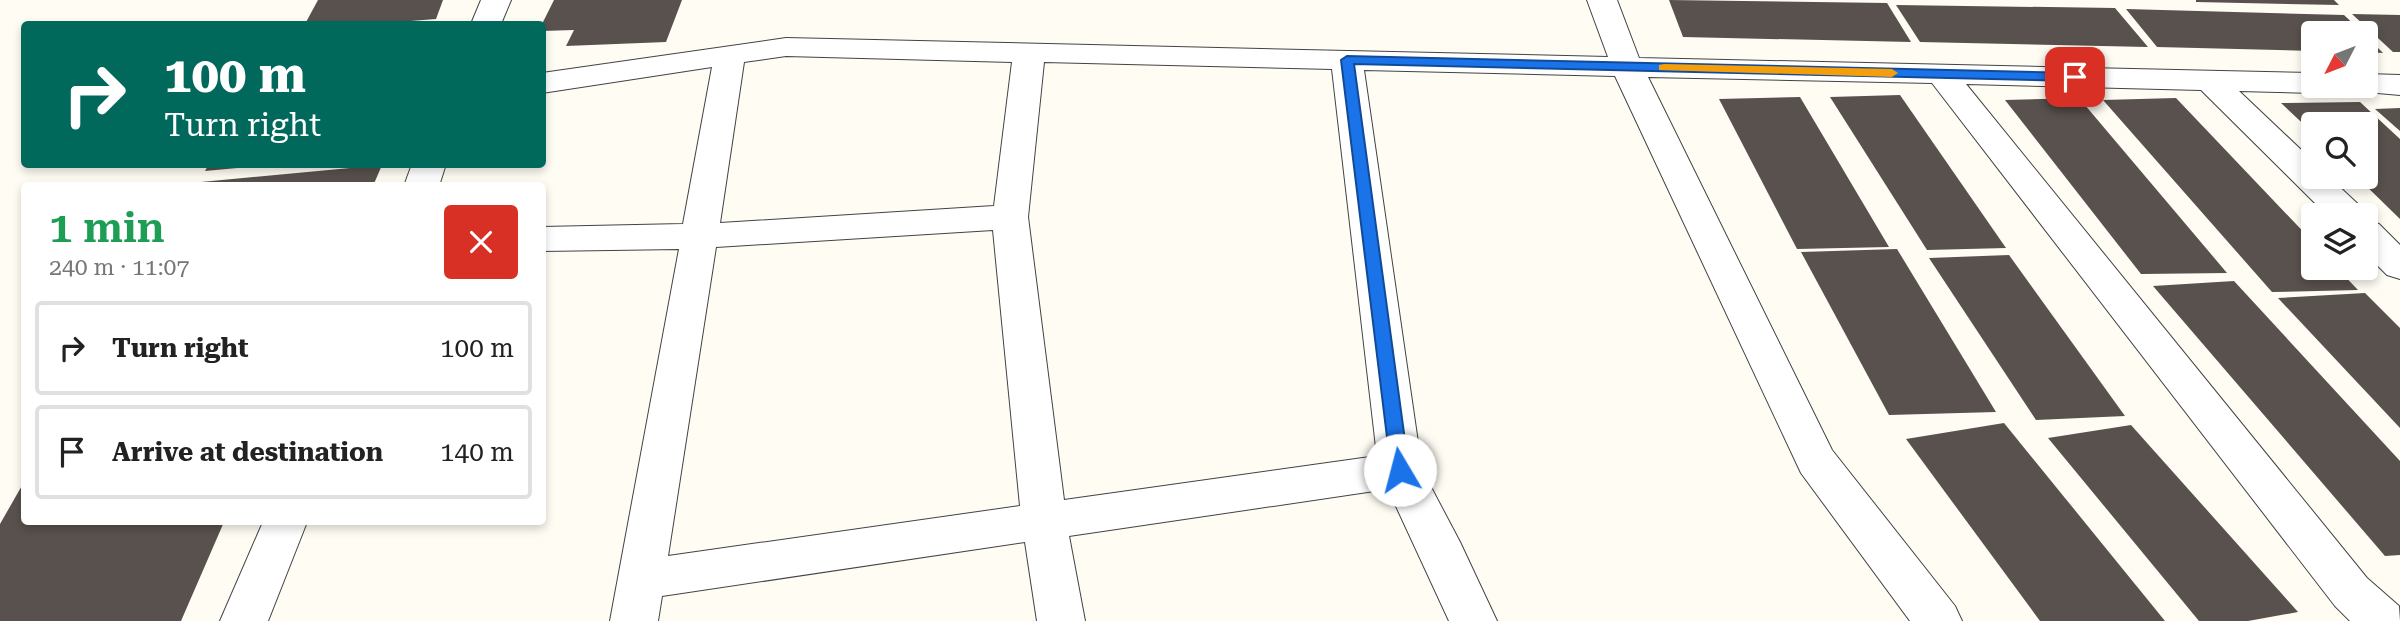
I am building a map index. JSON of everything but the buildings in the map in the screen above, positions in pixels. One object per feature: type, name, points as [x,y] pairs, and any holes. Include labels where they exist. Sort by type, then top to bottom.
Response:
[{"type":"street","points":[[487,21],[496,0]]},
{"type":"street","points":[[1602,0],[1627,67],[1816,461],[1938,621]]},
{"type":"street","points":[[546,82],[786,47],[2301,83]]},
{"type":"street","points":[[1029,53],[1010,217],[1044,522],[1061,621]]},
{"type":"street","points":[[730,55],[638,600],[1044,522],[1400,470]]},
{"type":"street","points":[[1347,60],[1400,470],[1444,556],[1473,621]]},
{"type":"street","points":[[1941,74],[2351,592],[2382,621]]},
{"type":"street","points":[[2209,80],[2336,203]]},
{"type":"street","points":[[2378,84],[2400,85]]},
{"type":"street","points":[[546,239],[699,236],[1010,217]]},
{"type":"street","points":[[2378,244],[2400,265]]},
{"type":"street","points":[[244,621],[284,525]]},
{"type":"slow traffic","points":[[1664,67],[1892,73]]},
{"type":"route","points":[[1400,470],[1347,60],[2075,77]]}]
